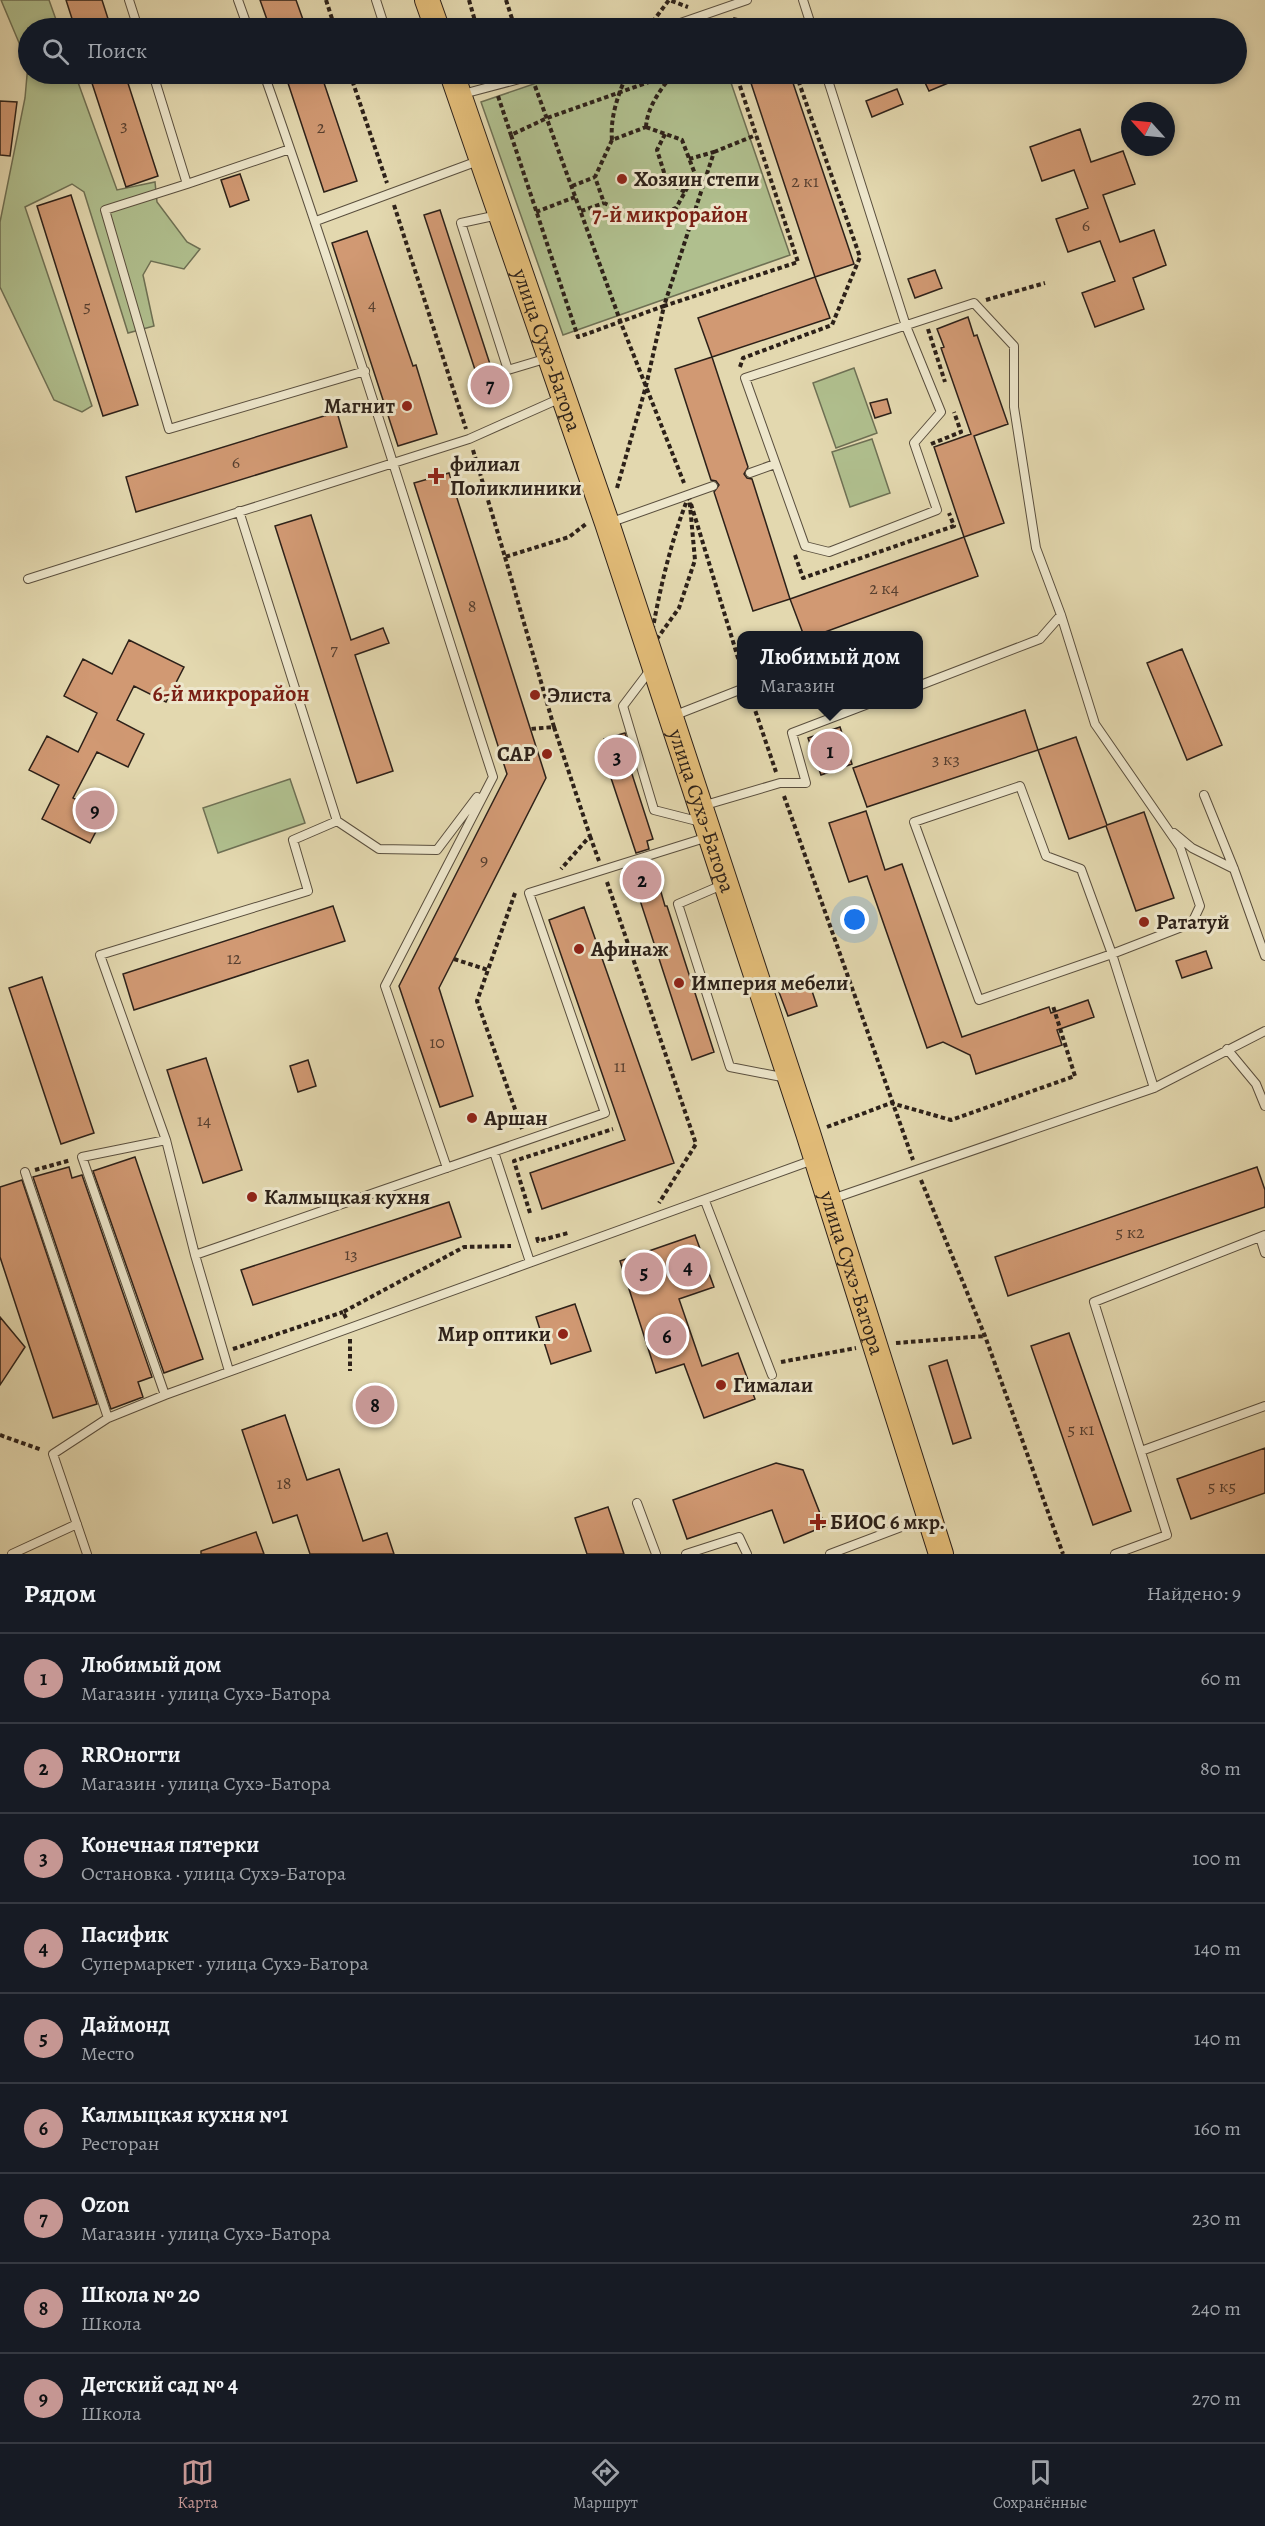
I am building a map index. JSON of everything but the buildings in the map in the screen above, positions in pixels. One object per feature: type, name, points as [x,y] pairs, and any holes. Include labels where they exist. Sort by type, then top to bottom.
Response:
[{"type":"main road","points":[[427,0],[433,18]]},
{"type":"main road","name":"улица Сухэ-Батора","points":[[455,84],[499,215],[565,397],[652,658],[808,1133],[941,1554]]},
{"type":"lane","points":[[129,0],[135,18]]},
{"type":"lane","points":[[238,0],[244,18]]},
{"type":"lane","points":[[376,0],[382,18]]},
{"type":"lane","points":[[695,18],[747,0]]},
{"type":"lane","points":[[803,0],[809,18]]},
{"type":"lane","points":[[156,84],[187,184]]},
{"type":"lane","points":[[267,84],[316,220],[365,371],[391,464],[493,777],[385,986],[447,1168]]},
{"type":"lane","points":[[455,84],[498,84]]},
{"type":"lane","points":[[829,84],[906,326],[941,412],[914,443],[938,510],[829,552],[805,546],[745,378],[906,326],[925,320],[974,303],[1014,346],[1014,407],[1036,548],[1061,615],[1095,724],[1180,847],[1200,906],[1192,923],[1112,954],[979,1000],[914,822],[1020,786],[1046,856],[1082,869],[1112,954],[1154,1088]]},
{"type":"lane","points":[[290,149],[105,210],[169,429],[365,371]]},
{"type":"lane","points":[[316,220],[480,160]]},
{"type":"lane","points":[[499,215],[461,223],[508,370],[551,357]]},
{"type":"lane","points":[[28,579],[469,439],[565,397]]},
{"type":"lane","points":[[750,473],[775,464]]},
{"type":"lane","points":[[605,517],[689,495],[712,486]]},
{"type":"lane","points":[[239,511],[337,820],[379,849],[436,850],[493,777]]},
{"type":"lane","points":[[923,684],[1040,639],[1061,615]]},
{"type":"lane","points":[[652,658],[623,706],[654,810],[706,822]]},
{"type":"lane","points":[[671,717],[737,691]]},
{"type":"lane","points":[[195,1255],[605,1113],[529,893],[706,822],[780,783],[806,783],[792,733],[857,709]]},
{"type":"lane","points":[[1204,795],[1234,869],[1265,956]]},
{"type":"lane","points":[[229,1371],[195,1255],[166,1140],[100,955],[308,891],[294,840],[337,820]]},
{"type":"lane","points":[[1168,827],[1192,848],[1234,869]]},
{"type":"lane","points":[[726,883],[678,904],[730,1067],[790,1079]]},
{"type":"lane","points":[[829,1200],[1154,1088],[1265,1031]]},
{"type":"lane","points":[[1227,1049],[1256,1084],[1265,1106]]},
{"type":"lane","points":[[165,1395],[82,1157],[166,1140]]},
{"type":"lane","points":[[494,1152],[530,1262]]},
{"type":"lane","points":[[87,1554],[53,1454],[108,1418],[229,1371],[705,1201],[815,1159]]},
{"type":"lane","points":[[26,1172],[108,1418]]},
{"type":"lane","points":[[705,1201],[772,1375]]},
{"type":"lane","points":[[1115,1554],[1167,1535],[1094,1302],[1262,1236],[1265,1253]]},
{"type":"lane","points":[[1141,1451],[1265,1406]]},
{"type":"lane","points":[[638,1503],[656,1554]]},
{"type":"lane","points":[[835,1553],[930,1517]]},
{"type":"lane","points":[[12,1554],[77,1524]]},
{"type":"lane","points":[[686,1554],[739,1537],[747,1554]]},
{"type":"path","points":[[326,0],[332,18]]},
{"type":"path","points":[[469,0],[474,18]]},
{"type":"path","points":[[506,0],[512,18]]},
{"type":"path","points":[[655,18],[668,0]]},
{"type":"path","points":[[353,84],[469,439],[554,727],[530,729]]},
{"type":"path","points":[[538,84],[547,118],[621,323],[689,495],[737,657]]},
{"type":"path","points":[[604,203],[595,177],[612,140],[611,128],[623,84]]},
{"type":"path","points":[[511,135],[547,118],[643,84]]},
{"type":"path","points":[[646,127],[647,117],[664,84]]},
{"type":"path","points":[[494,85],[578,337],[798,262],[739,84]]},
{"type":"path","points":[[738,375],[743,358],[832,325],[860,257],[799,84]]},
{"type":"path","points":[[581,212],[604,203],[644,220],[676,208],[695,174],[682,140],[646,127],[612,140]]},
{"type":"path","points":[[666,134],[657,150],[667,182],[685,192]]},
{"type":"path","points":[[689,159],[714,152],[756,135]]},
{"type":"path","points":[[505,556],[568,537],[605,517],[613,504],[646,386],[664,306],[714,152]]},
{"type":"path","points":[[572,186],[595,177]]},
{"type":"path","points":[[536,212],[575,197]]},
{"type":"path","points":[[974,303],[1045,283]]},
{"type":"path","points":[[925,320],[946,387]]},
{"type":"path","points":[[927,445],[961,432],[954,409]]},
{"type":"path","points":[[652,658],[657,604],[672,536],[689,495]]},
{"type":"path","points":[[652,658],[679,608],[695,560],[689,495]]},
{"type":"path","points":[[791,545],[803,578],[954,526],[947,506]]},
{"type":"path","points":[[754,709],[891,1103],[985,1336],[1063,1554]]},
{"type":"path","points":[[454,959],[488,970]]},
{"type":"path","points":[[808,1133],[891,1103],[951,1120],[1075,1076],[1053,1006]]},
{"type":"path","points":[[26,1172],[82,1157]]},
{"type":"path","points":[[224,1353],[343,1312],[464,1247],[524,1246],[538,1241]]},
{"type":"path","points":[[343,1312],[350,1327],[350,1371]]},
{"type":"path","points":[[0,1435],[53,1454]]},
{"type":"green space","points":[[1,0],[49,0],[55,18],[18,18],[18,40]]},
{"type":"green space","points":[[26,84],[79,84],[117,190],[155,182],[157,202],[187,242],[200,249],[184,269],[151,261],[143,275],[154,326],[128,333],[84,192],[72,184],[25,207],[92,406],[82,412],[54,400],[0,287],[0,222]]},
{"type":"green space","points":[[534,84],[731,84],[790,255],[563,335],[481,102]]},
{"type":"green space","points":[[854,368],[877,433],[836,448],[813,383]]},
{"type":"green space","points":[[872,439],[890,493],[850,507],[832,452]]},
{"type":"green space","points":[[290,779],[305,823],[218,853],[203,808]]},
{"type":"place","name":"Хозяин степи","points":[[622,179]]},
{"type":"place","name":"Ozon","points":[[490,385]]},
{"type":"place","name":"Магнит","points":[[407,406]]},
{"type":"place","name":"филиал Поликлиники","points":[[436,476]]},
{"type":"place","name":"Элиста","points":[[535,695]]},
{"type":"place","name":"Любимый дом","points":[[830,751]]},
{"type":"place","name":"САР","points":[[547,754]]},
{"type":"place","name":"Конечная пятерки","points":[[617,757]]},
{"type":"place","name":"Детский сад № 4","points":[[95,810]]},
{"type":"place","name":"RROногти","points":[[642,880]]},
{"type":"place","name":"Рататуй","points":[[1144,922]]},
{"type":"place","name":"Афинаж","points":[[579,949]]},
{"type":"place","name":"Империя мебели","points":[[679,983]]},
{"type":"place","name":"Аршан","points":[[472,1118]]},
{"type":"place","name":"Калмыцкая кухня","points":[[252,1197]]},
{"type":"place","name":"Пасифик","points":[[688,1267]]},
{"type":"place","name":"Даймонд","points":[[644,1272]]},
{"type":"place","name":"Мир оптики","points":[[563,1334]]},
{"type":"place","name":"Калмыцкая кухня №1","points":[[667,1336]]},
{"type":"place","name":"Гималаи","points":[[721,1385]]},
{"type":"place","name":"Школа № 20","points":[[375,1405]]},
{"type":"place","name":"БИОС 6 мкр.","points":[[818,1522]]},
{"type":"district","name":"7-й микрорайон","points":[[670,215]]},
{"type":"district","name":"6-й микрорайон","points":[[231,694]]}]
